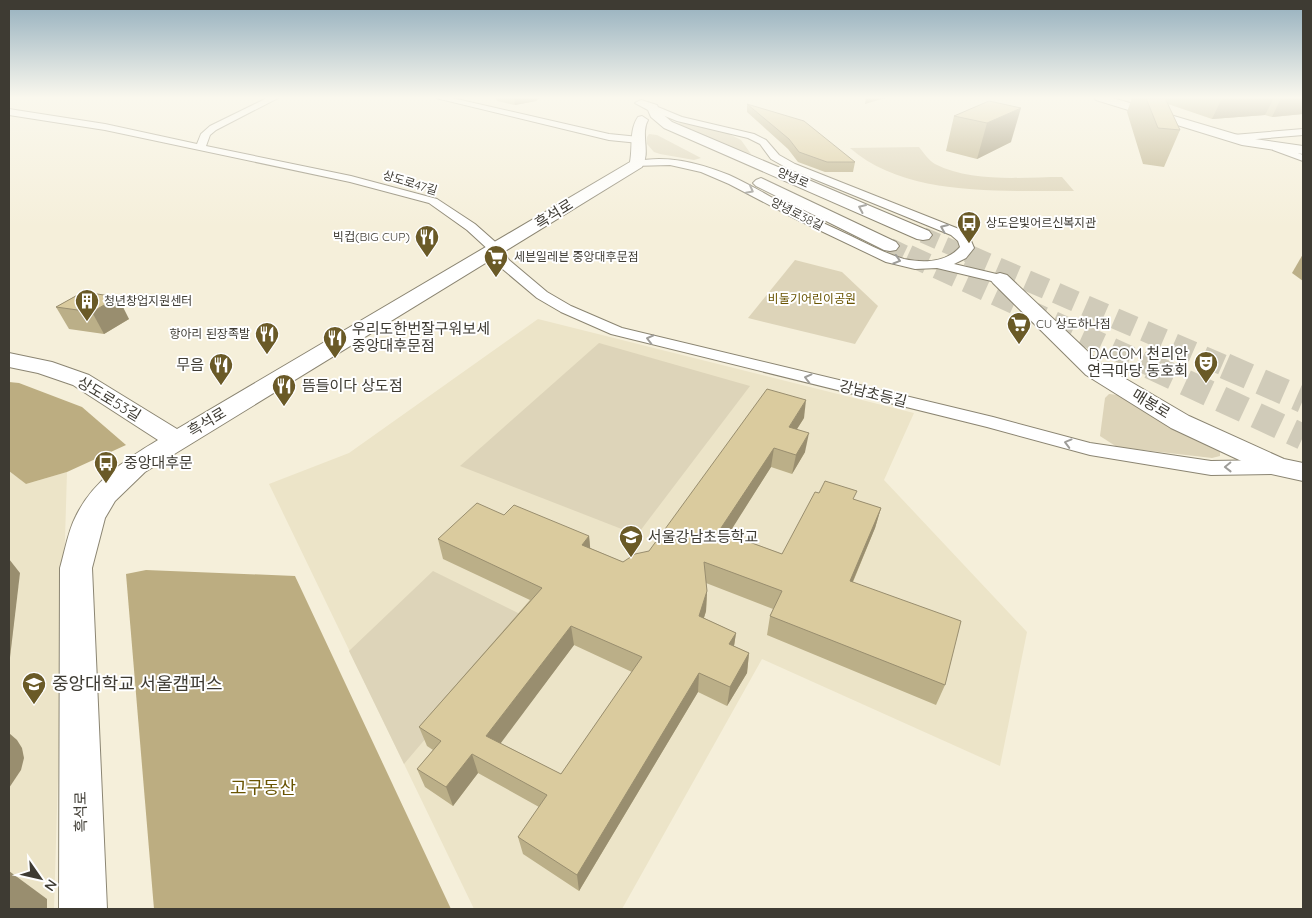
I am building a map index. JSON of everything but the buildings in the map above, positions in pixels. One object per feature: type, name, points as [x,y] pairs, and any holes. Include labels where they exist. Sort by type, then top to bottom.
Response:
[{"type":"street","name":"상도로47길","points":[[174,141],[264,162],[351,179],[432,201],[471,227],[496,250]]},
{"type":"street","points":[[201,147],[203,141]]},
{"type":"street","points":[[617,141],[650,156],[709,165],[750,178]]},
{"type":"street","points":[[644,141],[650,156]]},
{"type":"street","name":"양녕로","points":[[681,141],[750,178],[890,246]]},
{"type":"street","name":"양녕로","points":[[702,141],[923,235]]},
{"type":"street","points":[[746,141],[752,150],[768,163],[815,188]]},
{"type":"street","points":[[760,141],[775,157],[791,166],[955,232],[964,239],[961,254],[971,257],[1000,279]]},
{"type":"street","points":[[1245,141],[1277,148],[1303,158]]},
{"type":"street","points":[[1277,148],[1303,150]]},
{"type":"street","name":"흑석로","points":[[83,909],[76,568],[90,517],[105,494],[129,470],[176,440],[650,156]]},
{"type":"street","name":"양녕로38길","points":[[650,156],[726,178],[783,208],[897,261],[914,264],[937,264],[961,254]]},
{"type":"street","name":"강남초등길","points":[[496,250],[504,263],[542,295],[574,313],[618,331],[993,423],[1090,449],[1211,468],[1277,467]]},
{"type":"street","points":[[937,264],[1000,279]]},
{"type":"street","name":"매봉로","points":[[1000,279],[1094,370],[1180,422],[1277,467],[1303,472]]},
{"type":"street","name":"상도로53길","points":[[9,360],[44,367],[81,380],[176,440]]},
{"type":"shaded area","name":"서울강남초등학교","points":[[538,319],[914,413],[884,480],[1027,632],[1000,766],[762,659],[622,909],[474,909],[269,484],[349,453]]},
{"type":"shaded area","name":"중앙대학교 서울캠퍼스","points":[[9,471],[26,484],[67,472],[54,909],[9,909]]},
{"type":"green space","points":[[647,141],[668,141],[701,158],[694,160],[660,154],[654,152],[647,144]]},
{"type":"green space","points":[[717,141],[742,141],[751,154]]},
{"type":"green space","points":[[919,147],[933,163],[949,170],[997,178],[1062,177],[1074,191],[987,190],[956,188],[927,183],[899,176],[873,164],[850,148]]},
{"type":"green space","name":"비둘기어린이공원","points":[[795,260],[842,272],[878,306],[855,344],[748,318]]},
{"type":"green space","points":[[599,343],[750,386],[637,535],[460,466]]},
{"type":"green space","points":[[9,382],[19,383],[82,407],[126,445],[67,472],[26,484],[9,471]]},
{"type":"green space","points":[[1109,394],[1118,395],[1214,445],[1220,450],[1220,456],[1212,458],[1117,447],[1100,436],[1105,398]]},
{"type":"green space","name":"고구동산","points":[[146,570],[295,576],[451,909],[154,909],[126,574]]},
{"type":"green space","points":[[433,571],[528,618],[404,764],[349,651]]},
{"type":"tunnel","points":[[923,235],[971,256]]},
{"type":"tunnel","points":[[890,246],[911,256]]},
{"type":"tunnel","points":[[908,255],[1153,367]]},
{"type":"tunnel","points":[[968,255],[1228,367]]},
{"type":"tunnel","points":[[1150,366],[1303,437]]},
{"type":"tunnel","points":[[1225,366],[1303,400]]},
{"type":"place","name":"상도은빛어르신복지관","points":[[969,244]]},
{"type":"place","name":"빅컵(BIG CUP)","points":[[427,258]]},
{"type":"place","name":"세븐일레븐 중앙대후문점","points":[[496,278]]},
{"type":"place","name":"청년창업지원센터","points":[[87,322]]},
{"type":"place","name":"CU 상도하나점","points":[[1019,345]]},
{"type":"place","name":"항아리 된장족발","points":[[267,355]]},
{"type":"place","name":"우리도한번잘구워보세 중앙대후문점","points":[[335,359]]},
{"type":"place","name":"DACOM 천리안 연극마당 동호회","points":[[1206,384]]},
{"type":"place","name":"무음","points":[[221,386]]},
{"type":"place","name":"뜸들이다 상도점","points":[[284,407]]},
{"type":"place","name":"중앙대후문","points":[[106,484]]},
{"type":"place","name":"서울강남초등학교","points":[[631,558]]},
{"type":"place","name":"중앙대학교 서울캠퍼스","points":[[34,705]]}]
